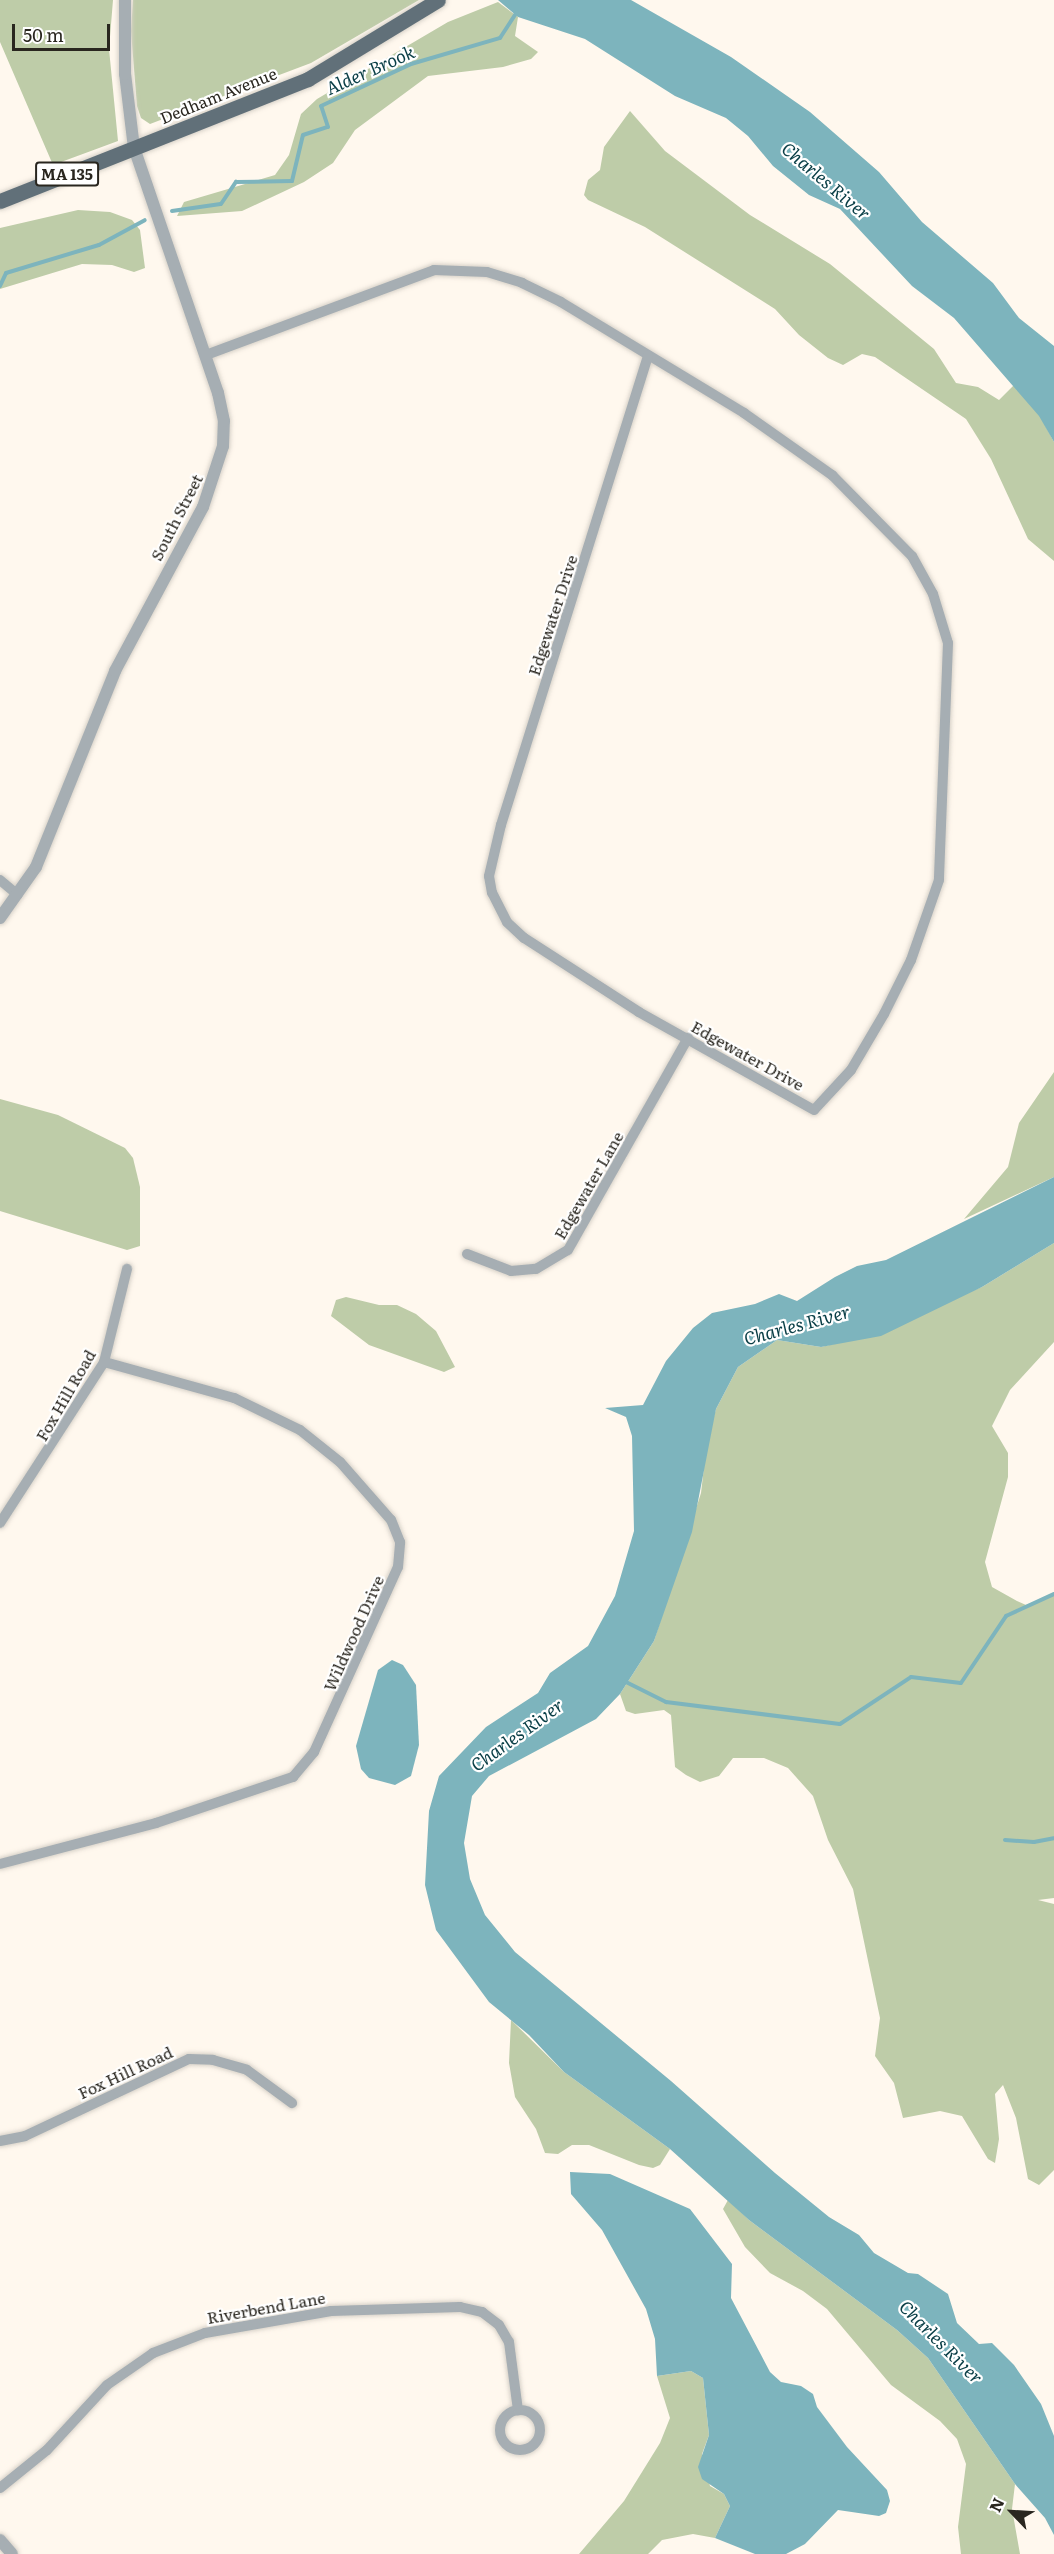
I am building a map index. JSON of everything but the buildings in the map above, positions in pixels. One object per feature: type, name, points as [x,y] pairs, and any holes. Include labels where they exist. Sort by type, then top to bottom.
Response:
[{"type":"main road","name":"Dedham Avenue","points":[[0,201],[308,78],[438,0]]},
{"type":"street","name":"South Street","points":[[0,918],[36,867],[115,671],[203,507],[218,470],[224,421],[206,355],[144,186],[134,148],[125,74],[124,0]]},
{"type":"street","name":"Edgewater Drive","points":[[206,355],[434,270],[460,269],[487,272],[522,283],[648,355],[795,447],[882,521],[912,556],[933,594],[948,642],[939,880],[911,960],[851,1070],[814,1110],[687,1038],[524,938],[507,922],[492,893],[489,876],[501,825],[648,355]]},
{"type":"street","points":[[0,880],[18,895]]},
{"type":"street","name":"Edgewater Lane","points":[[467,1254],[511,1271],[536,1269],[568,1250],[687,1038]]},
{"type":"street","name":"Fox Hill Road","points":[[0,1524],[104,1362],[127,1269]]},
{"type":"street","name":"Wildwood Drive","points":[[0,1864],[156,1823],[293,1777],[314,1752],[398,1567],[399,1542],[391,1520],[340,1462],[300,1430],[234,1398],[104,1362]]},
{"type":"street","name":"Fox Hill Road","points":[[0,2141],[25,2136],[189,2060],[213,2060],[247,2070],[292,2103]]},
{"type":"street","name":"Riverbend Lane","points":[[0,2488],[47,2450],[107,2385],[153,2353],[206,2333],[330,2311],[460,2307],[487,2314],[499,2325],[511,2347],[518,2410]]},
{"type":"street","points":[[0,2540],[12,2554]]},
{"type":"green space","points":[[0,0],[113,0],[109,49],[118,141],[53,165],[0,42]]},
{"type":"green space","points":[[133,0],[419,0],[311,63],[150,124],[141,118],[137,106],[131,31]]},
{"type":"green space","points":[[498,2],[518,17],[515,36],[538,52],[531,59],[503,67],[428,76],[355,130],[333,163],[304,182],[242,211],[177,216],[184,202],[275,175],[289,155],[301,114],[317,99],[448,22]]},
{"type":"green space","points":[[630,111],[665,151],[750,215],[830,264],[934,349],[956,383],[978,387],[999,400],[1014,385],[1040,416],[1054,442],[1054,561],[1028,539],[991,459],[966,419],[875,357],[862,354],[843,365],[828,358],[799,335],[775,309],[645,227],[588,200],[584,195],[588,180],[600,170],[604,147]]},
{"type":"green space","points":[[78,210],[110,212],[132,220],[140,230],[145,268],[134,272],[112,265],[82,264],[0,289],[0,228]]},
{"type":"green space","points":[[1054,1072],[1054,1177],[964,1219],[1008,1167],[1019,1123]]},
{"type":"green space","points":[[0,1099],[58,1115],[125,1148],[133,1158],[140,1187],[140,1246],[127,1250],[0,1211]]},
{"type":"green space","points":[[1054,1243],[1054,1342],[1010,1390],[992,1426],[1008,1453],[1008,1477],[985,1562],[992,1587],[1017,1601],[1026,1605],[1054,1594],[1054,1898],[1038,1900],[1054,1904],[1054,2170],[1039,2185],[1028,2179],[1016,2118],[1003,2085],[995,2094],[999,2139],[995,2163],[988,2159],[962,2116],[940,2111],[903,2118],[894,2083],[875,2056],[880,2018],[853,1889],[828,1840],[813,1796],[788,1768],[764,1758],[733,1758],[719,1776],[700,1782],[686,1775],[675,1767],[671,1715],[664,1710],[635,1714],[626,1711],[620,1694],[654,1641],[701,1493],[707,1441],[716,1409],[738,1367],[777,1340],[821,1347],[838,1343],[982,1287]]},
{"type":"green space","points":[[346,1297],[379,1305],[397,1305],[416,1314],[436,1331],[455,1367],[444,1372],[369,1345],[331,1316],[336,1300]]},
{"type":"green space","points":[[511,2020],[564,2072],[670,2149],[660,2165],[653,2168],[639,2165],[589,2145],[572,2145],[558,2154],[545,2153],[536,2129],[515,2097],[509,2063]]},
{"type":"green space","points":[[728,2200],[749,2220],[897,2330],[928,2358],[1015,2484],[1012,2509],[1020,2554],[961,2554],[958,2527],[966,2464],[957,2439],[940,2421],[891,2385],[827,2309],[803,2291],[770,2273],[745,2247],[723,2209]]},
{"type":"green space","points":[[691,2371],[703,2378],[709,2435],[702,2454],[710,2486],[724,2494],[730,2506],[715,2538],[693,2534],[662,2540],[648,2554],[579,2554],[624,2501],[660,2443],[670,2418],[657,2376]]},
{"type":"water","name":"Charles River","points":[[498,0],[631,0],[731,57],[810,112],[879,172],[922,222],[993,283],[1019,318],[1054,346],[1054,442],[1039,416],[954,318],[912,286],[840,209],[809,195],[773,166],[748,136],[726,118],[675,96],[585,39],[518,17]]},
{"type":"water","name":"Charles River","points":[[1054,1177],[1054,1243],[982,1287],[881,1336],[821,1347],[777,1340],[738,1367],[716,1409],[692,1532],[654,1641],[620,1694],[596,1719],[489,1776],[472,1796],[464,1843],[470,1879],[485,1915],[515,1952],[671,2081],[775,2173],[829,2217],[859,2235],[874,2253],[908,2273],[918,2274],[948,2294],[957,2323],[979,2344],[992,2343],[1014,2365],[1041,2404],[1054,2436],[1054,2535],[1045,2518],[1015,2484],[928,2358],[897,2330],[749,2220],[670,2149],[564,2072],[529,2035],[489,2002],[436,1930],[425,1885],[429,1811],[439,1776],[486,1727],[538,1693],[550,1673],[588,1646],[615,1596],[634,1531],[632,1436],[626,1417],[605,1408],[643,1405],[666,1361],[693,1328],[712,1313],[755,1304],[779,1294],[797,1301],[857,1266],[886,1260]]},
{"type":"water","points":[[392,1660],[403,1665],[416,1685],[419,1745],[411,1776],[395,1785],[369,1778],[361,1769],[356,1746],[378,1670]]},
{"type":"water","points":[[570,2172],[610,2174],[690,2209],[732,2264],[731,2298],[770,2372],[781,2382],[801,2386],[813,2394],[817,2407],[847,2447],[887,2490],[890,2501],[886,2513],[879,2516],[838,2510],[805,2544],[786,2554],[755,2554],[715,2538],[730,2506],[724,2494],[702,2479],[698,2467],[709,2435],[703,2378],[691,2371],[657,2376],[655,2339],[646,2309],[602,2230],[571,2194]]},
{"type":"waterway","name":"Alder Brook","points":[[172,211],[221,204],[236,182],[292,181],[303,135],[328,127],[321,106],[411,64],[500,38],[517,12]]},
{"type":"waterway","name":"Alder Brook","points":[[0,286],[6,273],[99,245],[145,220]]},
{"type":"waterway","points":[[624,1681],[666,1702],[840,1724],[911,1677],[961,1683],[1006,1616],[1054,1594]]},
{"type":"waterway","points":[[1005,1840],[1034,1842],[1054,1838]]}]
